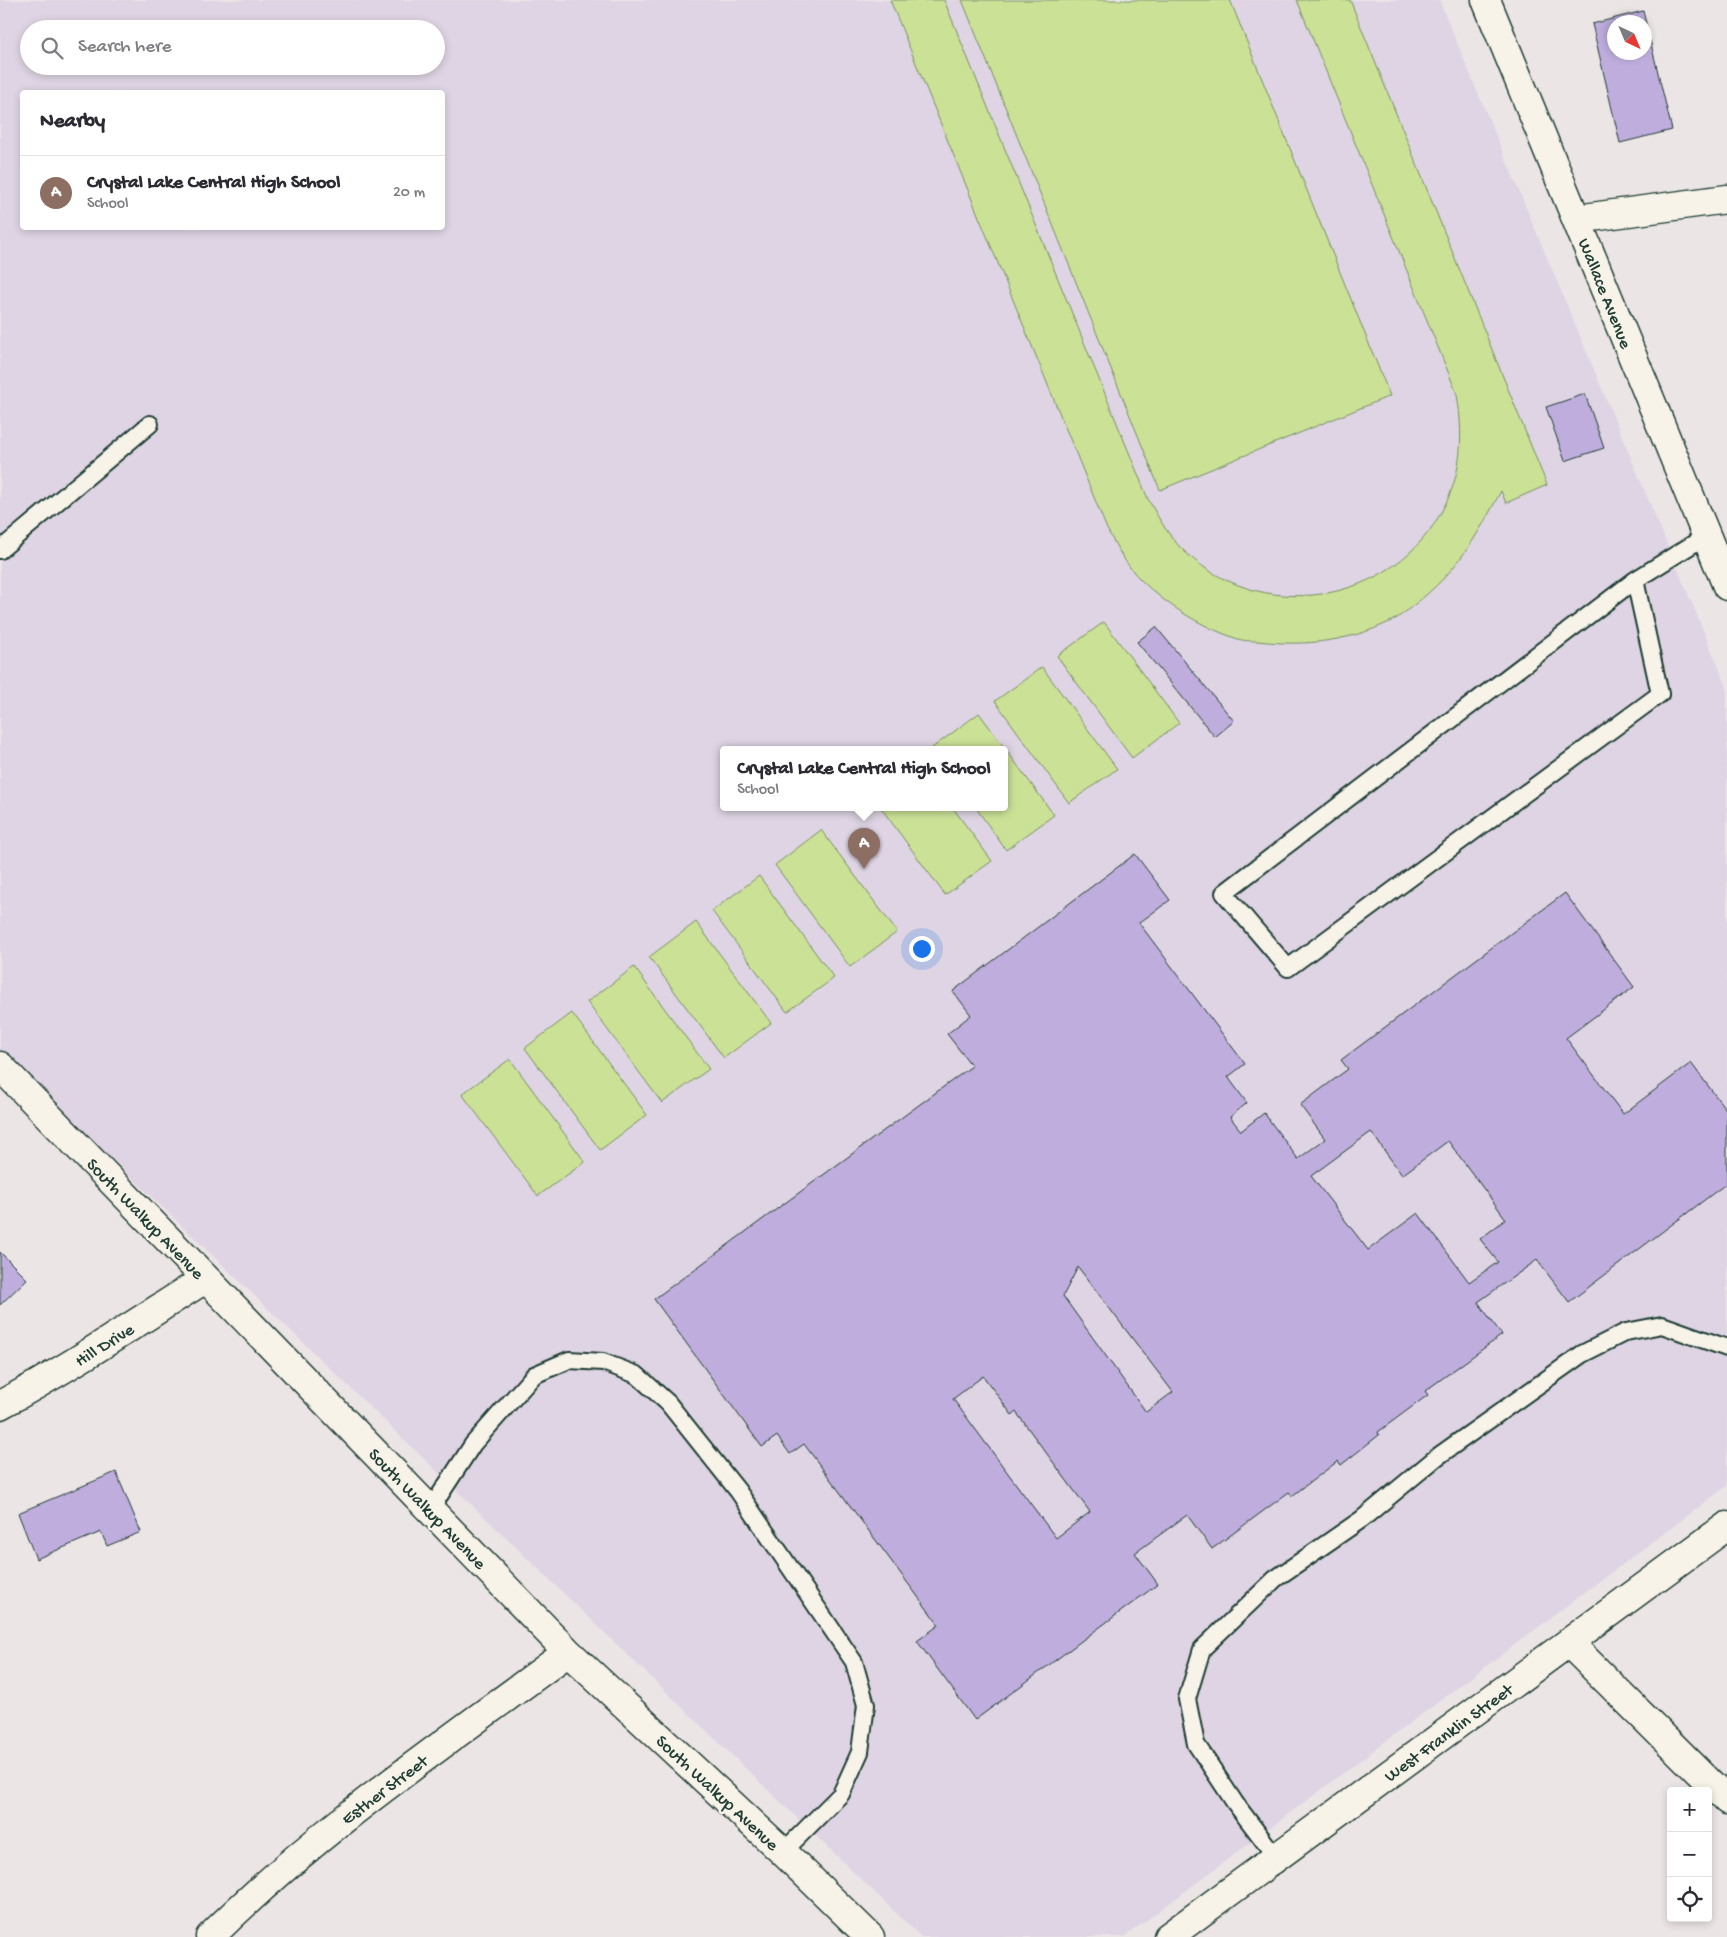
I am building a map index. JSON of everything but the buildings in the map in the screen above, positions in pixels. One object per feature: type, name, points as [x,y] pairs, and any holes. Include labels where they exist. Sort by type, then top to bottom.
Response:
[{"type":"street","name":"Wallace Avenue","points":[[1486,0],[1727,586]]},
{"type":"street","points":[[1576,219],[1727,199]]},
{"type":"street","name":"South Walkup Avenue","points":[[0,1066],[568,1652],[783,1852],[870,1937]]},
{"type":"street","name":"Hill Drive","points":[[0,1405],[47,1380],[93,1352],[205,1279]]},
{"type":"street","name":"West Franklin Street","points":[[1168,1937],[1727,1526]]},
{"type":"street","points":[[1569,1644],[1727,1800]]},
{"type":"street","name":"Esther Street","points":[[210,1937],[238,1909],[345,1818],[568,1652]]},
{"type":"lane","points":[[0,550],[150,424]]},
{"type":"lane","points":[[1635,580],[1660,694],[1288,968],[1224,893],[1635,580],[1706,536]]},
{"type":"lane","points":[[1276,1857],[1235,1803],[1196,1744],[1186,1699],[1202,1649],[1275,1579],[1362,1519],[1437,1457],[1582,1354],[1626,1332],[1662,1325],[1727,1348]]},
{"type":"lane","points":[[430,1510],[473,1444],[534,1375],[569,1360],[603,1362],[636,1375],[668,1403],[738,1491],[854,1662],[866,1705],[860,1752],[841,1794],[783,1852]]},
{"type":"shaded area","points":[[0,0],[1439,0],[1727,687],[1727,1486],[1124,1937],[921,1937],[0,1051]]},
{"type":"green space","points":[[890,0],[944,0],[1148,499],[1166,529],[1179,546],[1211,572],[1247,588],[1285,595],[1323,594],[1360,584],[1394,565],[1423,539],[1445,505],[1455,478],[1460,450],[1461,436],[1457,394],[1297,0],[1350,0],[1547,485],[1506,503],[1501,491],[1465,552],[1430,592],[1397,618],[1381,626],[1347,637],[1294,643],[1244,640],[1222,633],[1196,621],[1161,598],[1130,568],[1107,529]]},
{"type":"green space","points":[[962,0],[1230,0],[1390,396],[1160,490]]},
{"type":"green space","points":[[1104,622],[1179,723],[1132,758],[1057,656]]},
{"type":"green space","points":[[1042,667],[1117,769],[1069,803],[995,701]]},
{"type":"green space","points":[[979,713],[1003,746],[935,746]]},
{"type":"green space","points":[[1008,752],[1054,815],[1006,850],[978,811],[1008,811]]},
{"type":"green space","points":[[883,811],[955,811],[992,861],[945,895]]},
{"type":"green space","points":[[821,830],[897,932],[850,967],[775,865]]},
{"type":"green space","points":[[759,876],[834,978],[787,1012],[712,911]]},
{"type":"green space","points":[[696,922],[771,1023],[724,1058],[649,957]]},
{"type":"green space","points":[[634,967],[709,1069],[662,1103],[587,1002]]},
{"type":"green space","points":[[572,1013],[647,1115],[600,1150],[525,1048]]},
{"type":"green space","points":[[510,1059],[585,1162],[538,1196],[462,1094]]},
{"type":"place","name":"Crystal Lake Central High School","points":[[864,869]]}]
